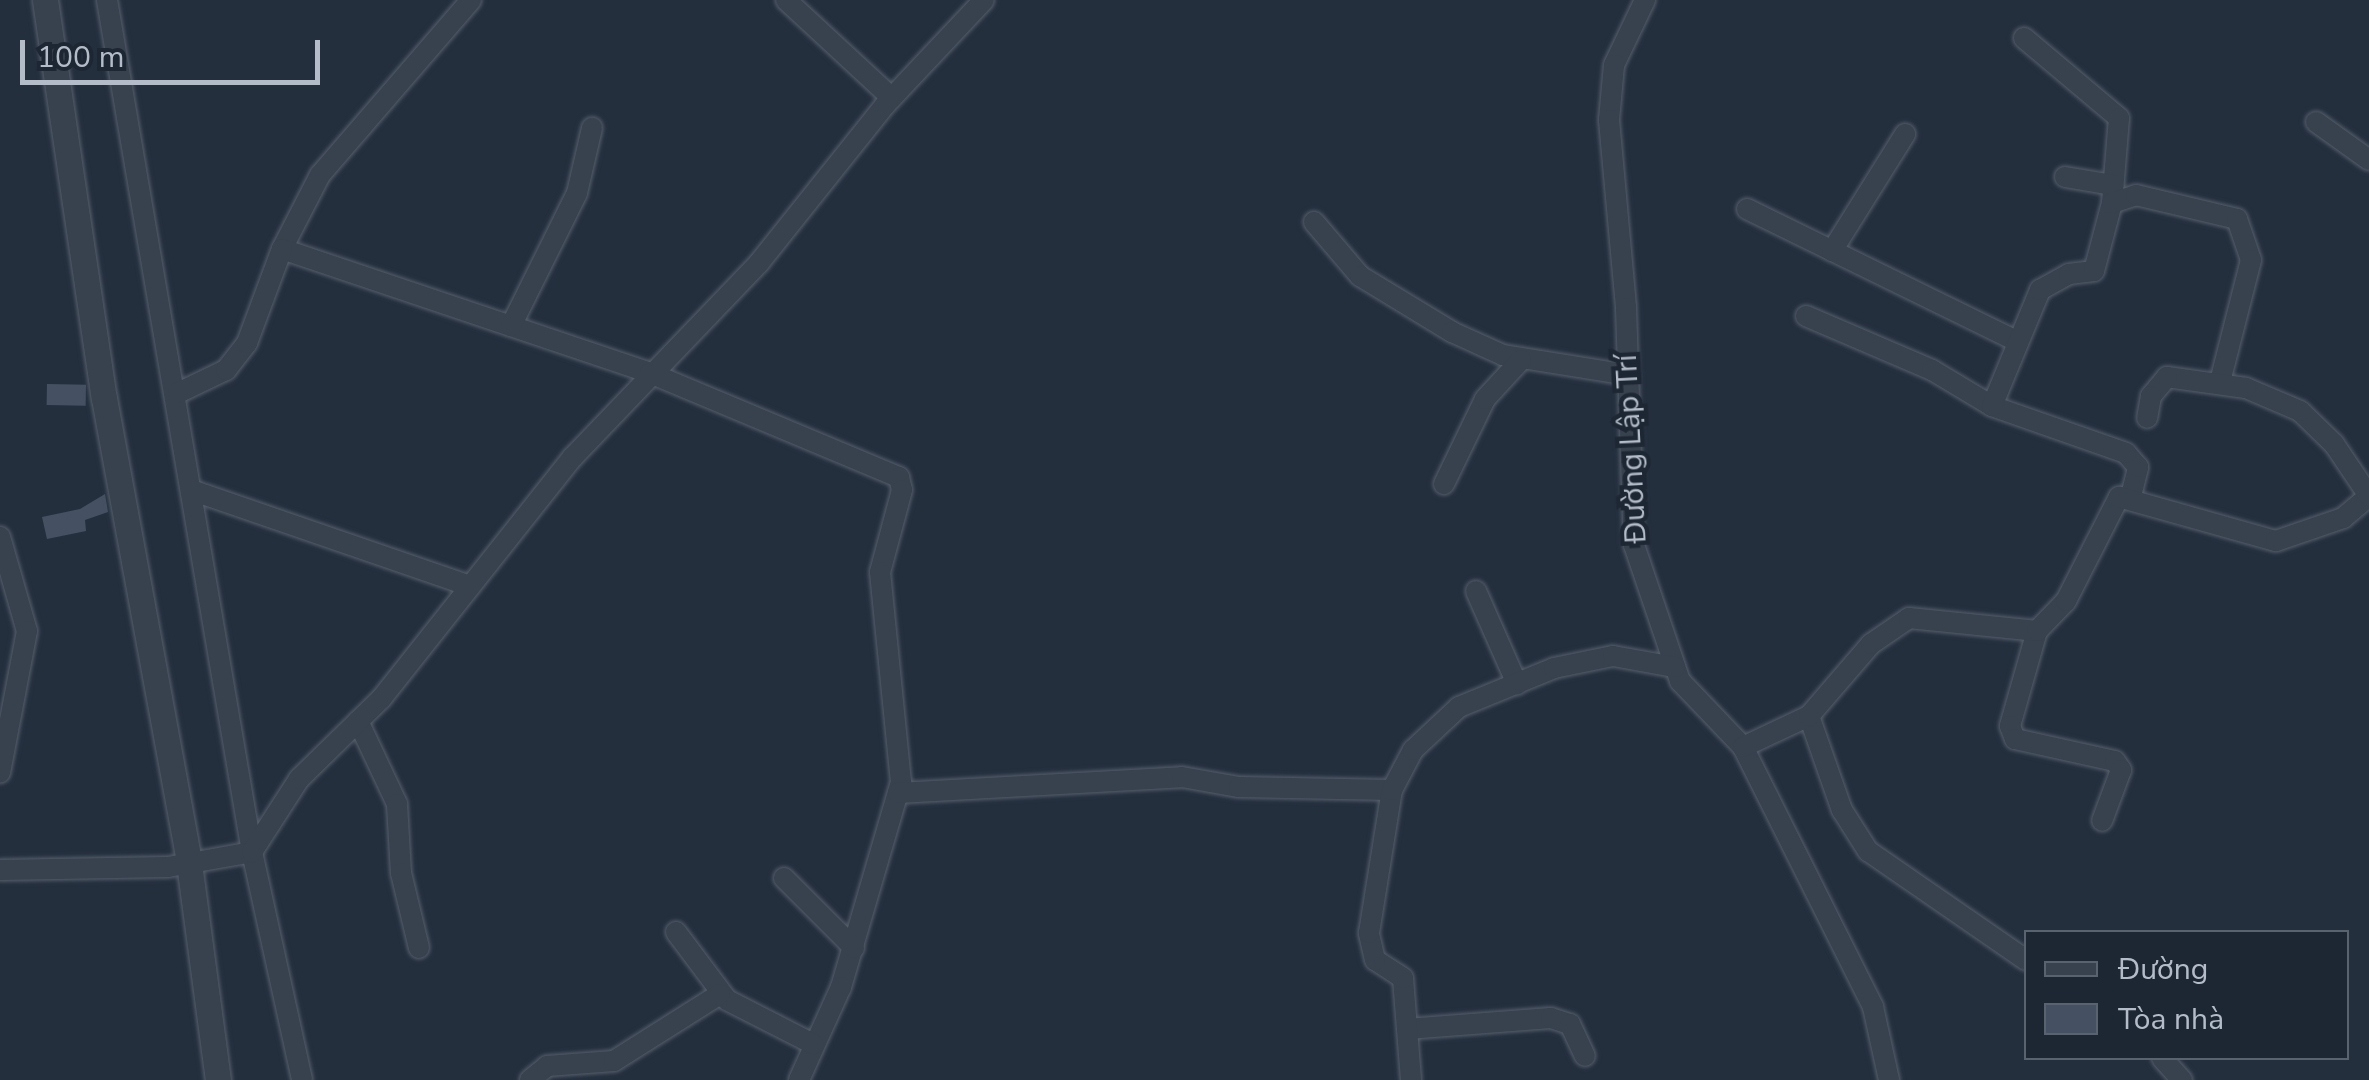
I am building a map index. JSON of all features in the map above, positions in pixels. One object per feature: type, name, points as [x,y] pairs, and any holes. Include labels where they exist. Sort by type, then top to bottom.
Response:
[{"type":"street","points":[[44,0],[104,398],[189,863],[218,1080]]},
{"type":"street","points":[[107,0],[178,393],[252,852],[302,1080]]},
{"type":"street","points":[[178,393],[226,370],[248,343],[282,249],[320,175],[471,0]]},
{"type":"street","points":[[786,0],[892,98]]},
{"type":"street","points":[[0,870],[189,863],[252,852],[299,779],[358,721],[650,372],[759,263],[892,98],[984,0]]},
{"type":"street","name":"Đường Lập Trí","points":[[1645,0],[1614,65],[1609,120],[1628,375],[1634,546],[1675,667],[1743,746],[1873,1007],[1889,1080]]},
{"type":"street","points":[[1992,406],[2040,290],[2068,274],[2094,271],[2112,194],[2119,118],[2024,38]]},
{"type":"street","points":[[2316,122],[2369,160]]},
{"type":"street","points":[[511,326],[577,192],[592,128]]},
{"type":"street","points":[[1832,251],[1905,134]]},
{"type":"street","points":[[2065,177],[2112,194],[2136,195],[2236,219],[2250,260],[2220,382]]},
{"type":"street","points":[[1748,209],[2018,342]]},
{"type":"street","points":[[1314,222],[1360,276],[1452,332],[1521,360],[1628,375]]},
{"type":"street","points":[[282,249],[650,372],[898,477],[902,490],[880,572],[898,793],[854,948],[799,1080]]},
{"type":"street","points":[[1806,316],[1932,370],[1992,406],[2126,452],[2138,467],[2131,496]]},
{"type":"street","points":[[1444,484],[1485,398],[1521,360]]},
{"type":"street","points":[[2102,820],[2121,770],[2115,761],[2015,739],[2010,726],[2037,631],[2066,602],[2110,507],[2131,496],[2276,541],[2364,509],[2369,496],[2334,444],[2300,411],[2220,382],[2167,377],[2151,396],[2147,418]]},
{"type":"street","points":[[194,491],[470,586]]},
{"type":"street","points":[[0,537],[27,631],[0,772]]},
{"type":"street","points":[[1476,591],[1517,684]]},
{"type":"street","points":[[1743,746],[1809,716],[1871,644],[1909,618],[2037,631]]},
{"type":"street","points":[[1411,1080],[1403,978],[1375,960],[1368,933],[1392,790],[1413,750],[1459,707],[1517,684],[1613,656],[1675,667]]},
{"type":"street","points":[[1809,716],[1842,810],[1868,851],[2024,959]]},
{"type":"street","points":[[358,721],[397,804],[401,873],[420,948]]},
{"type":"street","points":[[898,793],[1182,776],[1239,787],[1392,790]]},
{"type":"street","points":[[784,878],[854,948]]},
{"type":"street","points":[[676,932],[720,994],[813,1044]]},
{"type":"street","points":[[530,1080],[546,1066],[614,1061],[720,994]]},
{"type":"street","points":[[1407,1029],[1550,1018],[1570,1024],[1585,1056]]},
{"type":"street","points":[[2164,1060],[2182,1080]]},
{"type":"building","points":[[47,384],[86,385],[86,406],[47,405]]},
{"type":"building","points":[[105,494],[108,512],[85,520],[86,531],[47,539],[42,517],[80,509]]}]
